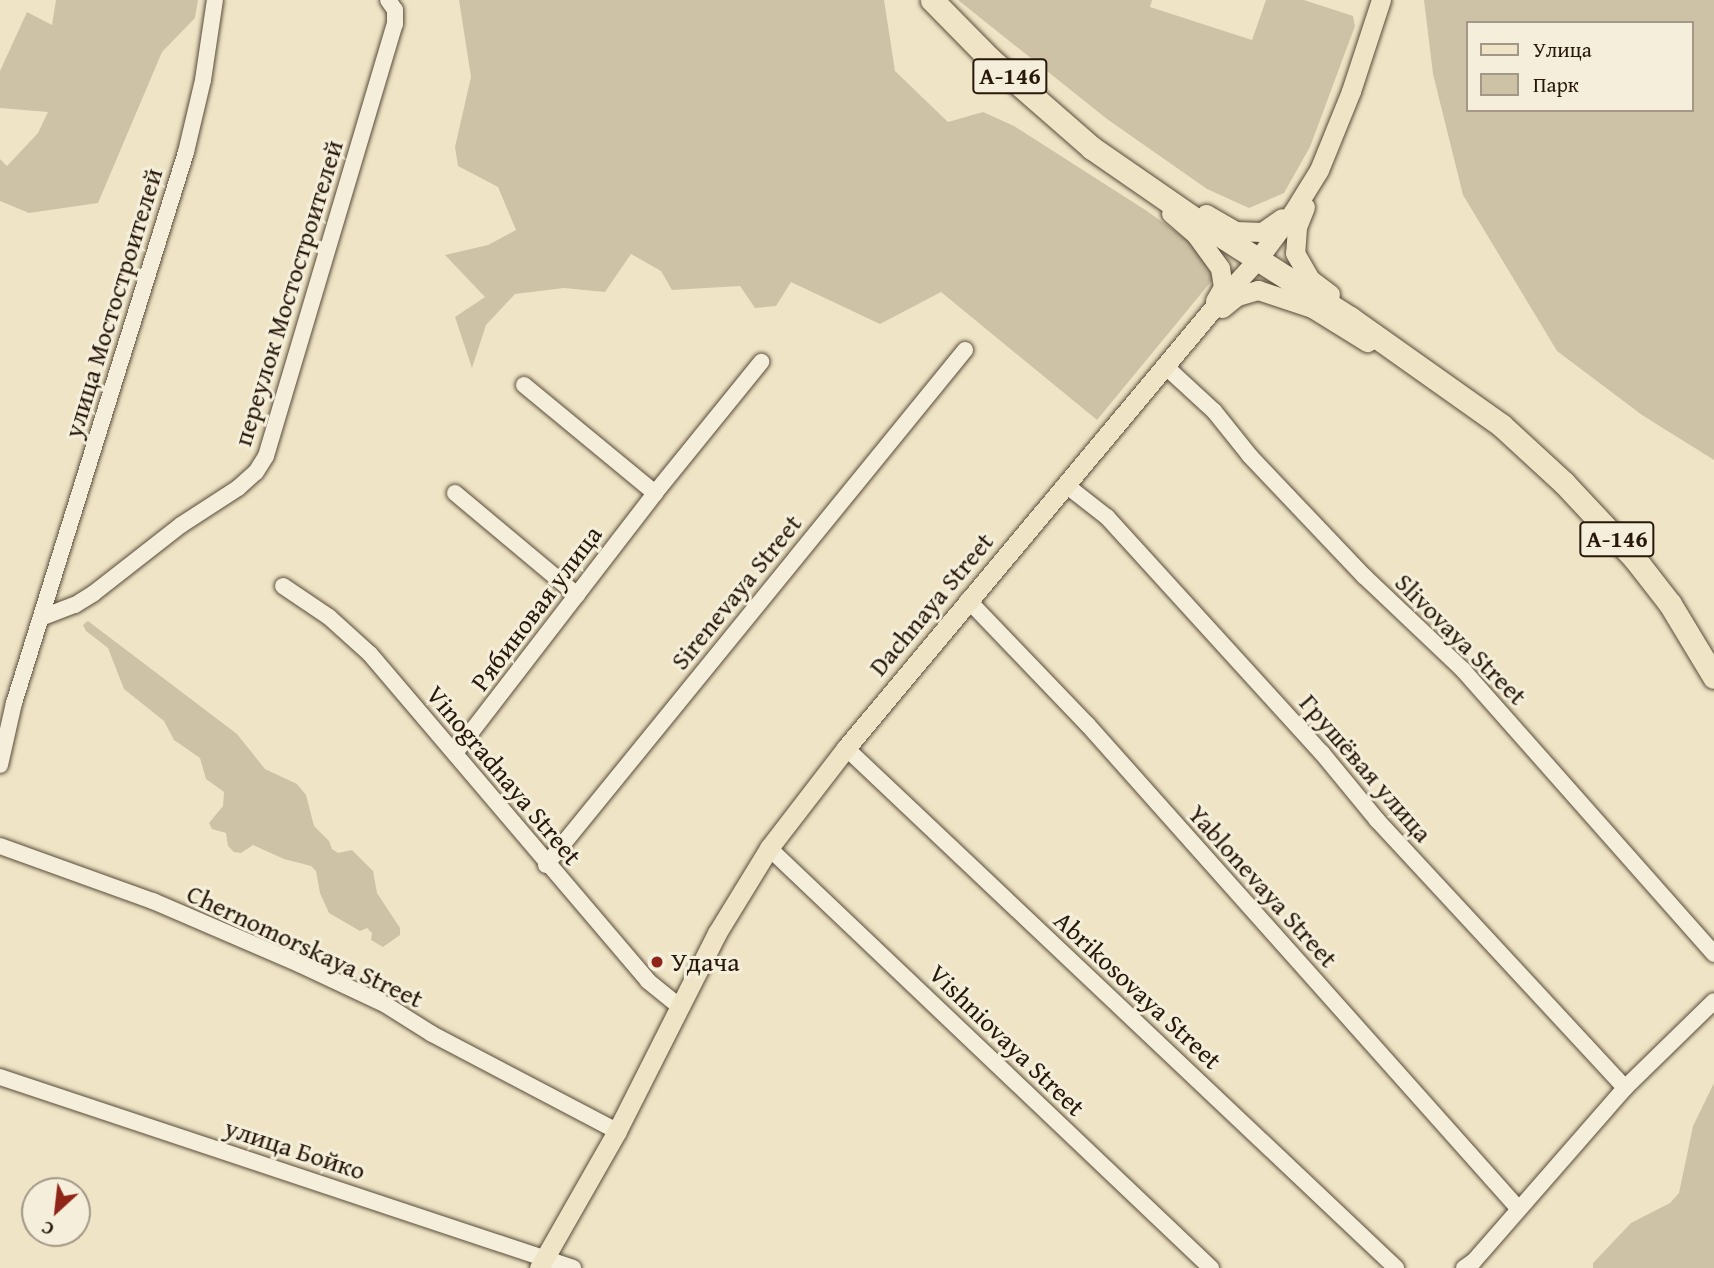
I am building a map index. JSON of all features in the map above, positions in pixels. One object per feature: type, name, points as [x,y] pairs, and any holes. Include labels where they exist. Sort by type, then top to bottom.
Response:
[{"type":"highway","name":"А-146","points":[[932,0],[990,59],[1091,148],[1257,260],[1350,318],[1501,425],[1564,483],[1635,559],[1670,604],[1714,677]]},
{"type":"main road","points":[[1381,0],[1351,91],[1297,227],[1295,253],[1310,279],[1393,338],[1501,425]]},
{"type":"main road","points":[[1091,148],[1235,231],[1262,232],[1280,221],[1319,170]]},
{"type":"main road","points":[[1091,148],[1196,235],[1220,268],[1223,287],[1201,323]]},
{"type":"main road","name":"Dachnaya Street","points":[[542,1262],[617,1130],[717,933],[769,848],[846,747],[968,600],[1257,260],[1293,212],[1319,170]]},
{"type":"main road","points":[[1201,323],[1237,296],[1258,290],[1311,308],[1501,425]]},
{"type":"street","name":"улица Мостостроителей","points":[[0,765],[7,699],[43,617],[186,152],[202,80],[215,0]]},
{"type":"street","name":"переулок Мостостроителей","points":[[43,617],[75,605],[94,593],[181,525],[238,488],[256,472],[266,456],[395,24],[394,10],[388,0]]},
{"type":"street","name":"Sirenevaya Street","points":[[546,864],[965,350]]},
{"type":"street","name":"Рябиновая улица","points":[[455,753],[655,493],[761,362]]},
{"type":"street","name":"Slivovaya Street","points":[[1165,366],[1214,411],[1250,456],[1364,576],[1463,670],[1714,954]]},
{"type":"street","points":[[524,385],[655,493]]},
{"type":"street","name":"Грушёвая улица","points":[[1066,485],[1107,517],[1322,753],[1377,820],[1625,1088]]},
{"type":"street","points":[[455,493],[577,595]]},
{"type":"street","name":"Vinogradnaya Street","points":[[283,586],[329,617],[370,654],[648,981],[679,1006]]},
{"type":"street","name":"Yablonevaya Street","points":[[968,600],[1087,724],[1518,1208]]},
{"type":"street","name":"Abrikosovaya Street","points":[[846,747],[1396,1268]]},
{"type":"street","name":"Chernomorskaya Street","points":[[0,846],[153,901],[311,970],[386,1005],[432,1034],[617,1130]]},
{"type":"street","name":"Vishniovaya Street","points":[[769,848],[1211,1268]]},
{"type":"street","points":[[1464,1268],[1474,1261],[1625,1088],[1714,1001]]},
{"type":"street","name":"улица Бойко","points":[[0,1077],[542,1262],[573,1268]]},
{"type":"green space","points":[[56,0],[198,0],[195,18],[162,52],[98,203],[29,213],[0,201],[0,159],[7,166],[38,133],[48,112],[0,108],[0,71],[27,12],[52,25]]},
{"type":"green space","points":[[459,0],[884,0],[895,71],[948,122],[983,112],[1014,126],[1147,211],[1208,255],[1214,278],[1097,420],[941,292],[880,324],[791,282],[776,306],[755,308],[740,286],[672,290],[661,271],[631,254],[605,292],[564,288],[515,294],[486,325],[472,368],[455,317],[485,297],[445,255],[488,245],[516,230],[498,187],[458,166],[455,147],[471,77]]},
{"type":"green space","points":[[958,0],[1152,0],[1150,7],[1252,40],[1266,0],[1304,0],[1353,16],[1355,26],[1310,147],[1284,193],[1249,208],[1207,189],[1107,119]]},
{"type":"green space","points":[[1424,0],[1714,0],[1714,460],[1642,415],[1557,351],[1463,195],[1433,74]]},
{"type":"green space","points":[[88,621],[237,734],[265,769],[297,784],[306,795],[314,826],[329,841],[332,849],[338,853],[352,850],[373,871],[377,893],[400,928],[400,935],[383,947],[371,940],[372,933],[367,928],[360,931],[329,913],[320,893],[316,871],[311,866],[284,859],[253,845],[241,853],[234,852],[228,846],[226,833],[212,829],[209,823],[223,806],[224,792],[206,779],[200,758],[174,740],[164,721],[124,689],[108,648],[86,631],[83,625]]},
{"type":"green space","points":[[1714,1083],[1714,1268],[1593,1268],[1593,1263],[1631,1223],[1670,1203],[1679,1193],[1693,1126]]},
{"type":"place","name":"Удача","points":[[657,962]]}]
